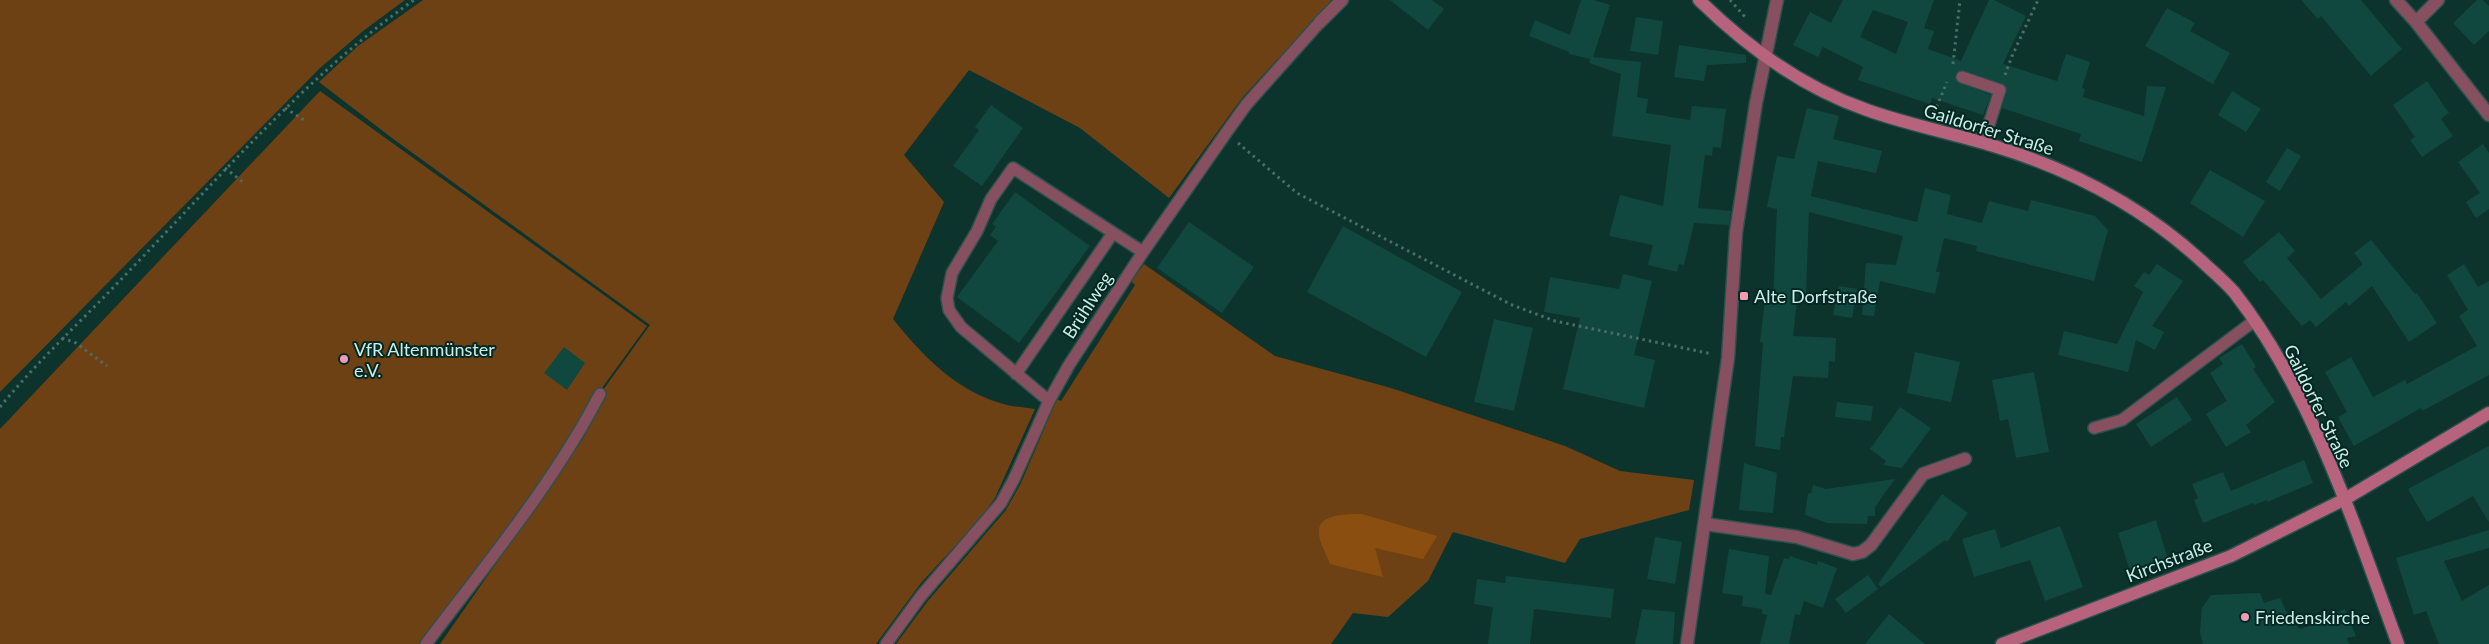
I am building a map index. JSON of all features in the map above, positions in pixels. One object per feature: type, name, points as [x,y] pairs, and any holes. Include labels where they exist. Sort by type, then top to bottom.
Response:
[{"type":"main road","name":"Gaildorfer Straße","points":[[1699,0],[1728,28],[1765,57],[1810,85],[1858,106],[1982,143],[2078,177],[2151,220],[2187,247],[2232,290],[2254,320],[2293,386],[2344,499],[2398,644]]},
{"type":"main road","name":"Kirchstraße","points":[[2002,644],[2230,556],[2344,499],[2489,413]]},
{"type":"street","name":"Brühlweg","points":[[1320,22],[1342,0]]},
{"type":"street","points":[[1687,644],[1706,524],[1728,358],[1736,232],[1765,57],[1777,0]]},
{"type":"street","points":[[2396,0],[2416,22],[2489,115]]},
{"type":"street","points":[[2416,22],[2438,0]]},
{"type":"street","points":[[1706,524],[1797,537],[1844,552],[1862,552],[1871,545],[1923,474],[1965,459]]},
{"type":"lane","name":"Brühlweg","points":[[886,644],[921,596],[1001,503],[1014,479],[1049,401],[1069,365],[1143,252],[1246,105],[1320,22]]},
{"type":"lane","points":[[1962,77],[2000,90],[1982,143]]},
{"type":"lane","points":[[1049,401],[961,327],[949,310],[947,298],[952,273],[977,231],[992,199],[1013,168],[1143,252]]},
{"type":"lane","points":[[1016,374],[1113,233]]},
{"type":"lane","points":[[2094,428],[2122,420],[2254,320]]},
{"type":"lane","points":[[426,644],[552,475],[576,438],[600,394]]},
{"type":"path","points":[[0,407],[62,338],[129,272],[225,168],[285,108],[371,30],[414,0]]},
{"type":"path","points":[[1730,0],[1742,13]]},
{"type":"path","points":[[1952,68],[1960,0]]},
{"type":"path","points":[[2000,90],[2012,56],[2038,0]]},
{"type":"path","points":[[1928,128],[1949,76]]},
{"type":"path","points":[[285,108],[304,120]]},
{"type":"path","points":[[1226,133],[1298,193],[1512,305],[1556,321],[1728,358]]},
{"type":"path","points":[[225,168],[244,183]]},
{"type":"path","points":[[62,338],[76,343],[108,366]]},
{"type":"shaded area","points":[[0,0],[405,0],[363,31],[320,68],[0,392]]},
{"type":"shaded area","points":[[423,0],[1332,0],[1242,98],[1169,198],[1080,128],[969,70],[904,155],[944,202],[893,319],[927,358],[968,389],[983,397],[1004,404],[1035,409],[995,498],[980,519],[921,583],[876,644],[440,644],[582,440],[606,397],[603,390],[650,325],[392,138],[319,82],[358,46]]},
{"type":"shaded area","name":"VfR Altenmünster e.V.","points":[[320,91],[647,326],[599,392],[602,400],[427,644],[0,644],[0,429]]},
{"type":"shaded area","points":[[1144,264],[1275,356],[1391,388],[1565,446],[1620,471],[1694,480],[1689,510],[1580,539],[1565,563],[1453,532],[1428,581],[1388,617],[1353,613],[1331,644],[896,644],[927,602],[1006,510],[1021,483],[1057,399],[1061,401],[1135,285],[1131,281]]},
{"type":"shaded area","points":[[1362,514],[1437,536],[1423,559],[1375,548],[1383,577],[1330,564],[1320,540],[1320,526],[1329,518],[1335,516]]},
{"type":"building","points":[[1390,0],[1432,0],[1444,9],[1428,30]]},
{"type":"building","points":[[1581,0],[1594,0],[1610,5],[1593,57],[1641,62],[1637,97],[1648,99],[1646,113],[1690,120],[1692,106],[1726,109],[1721,148],[1713,147],[1712,156],[1705,155],[1698,208],[1731,211],[1729,225],[1694,223],[1684,265],[1679,264],[1677,272],[1648,265],[1653,245],[1609,236],[1620,195],[1663,206],[1671,145],[1612,136],[1621,74],[1589,63],[1590,59],[1569,54],[1569,52],[1529,36],[1535,20],[1570,35]]},
{"type":"building","points":[[1843,0],[1934,0],[1924,28],[1934,31],[1928,49],[1961,61],[1989,0],[1994,0],[2026,16],[2003,64],[2057,81],[2066,54],[2090,62],[2082,88],[2085,89],[2083,97],[2144,116],[2147,86],[2166,87],[2142,162],[2079,141],[2081,134],[2002,108],[2007,92],[2005,85],[1964,70],[1960,70],[1955,74],[1957,82],[1991,95],[1983,115],[1932,98],[1930,104],[1858,80],[1863,67],[1823,47],[1818,57],[1793,45],[1810,12],[1831,23]],"holes":[[[1873,10],[1908,22],[1896,54],[1860,37]]]},
{"type":"building","points":[[2301,0],[2361,0],[2402,49],[2371,76],[2321,16],[2318,19]]},
{"type":"building","points":[[2477,0],[2483,0],[2489,6],[2489,31],[2474,45],[2453,23]]},
{"type":"building","points":[[2167,8],[2195,23],[2190,31],[2230,53],[2213,84],[2145,46]]},
{"type":"building","points":[[1636,17],[1663,21],[1658,55],[1630,51]]},
{"type":"building","points":[[1679,45],[1746,55],[1746,63],[1707,65],[1704,81],[1674,77]]},
{"type":"building","points":[[2427,81],[2449,113],[2441,119],[2453,136],[2422,157],[2410,140],[2415,137],[2393,105]]},
{"type":"building","points":[[2232,91],[2261,109],[2246,132],[2218,115]]},
{"type":"building","points":[[991,105],[1023,128],[982,186],[953,166],[979,130],[975,127]]},
{"type":"building","points":[[1807,108],[1839,116],[1833,139],[1882,151],[1876,173],[1818,161],[1811,196],[1917,222],[1925,188],[1951,195],[1947,214],[1982,223],[1989,201],[2028,211],[2031,200],[2095,216],[2108,230],[2094,281],[1976,251],[1977,246],[1944,238],[1936,272],[1940,272],[1935,294],[1880,281],[1874,316],[1862,315],[1866,263],[1896,265],[1903,236],[1809,212],[1806,294],[1798,293],[1793,336],[1836,338],[1835,362],[1829,361],[1828,378],[1793,376],[1784,437],[1781,437],[1780,450],[1755,446],[1763,343],[1760,342],[1765,299],[1773,300],[1777,209],[1767,207],[1777,156],[1794,159]]},
{"type":"building","points":[[2483,144],[2489,153],[2489,209],[2476,218],[2466,202],[2480,193],[2458,162]]},
{"type":"building","points":[[2287,148],[2301,156],[2280,191],[2266,182]]},
{"type":"building","points":[[2210,170],[2265,201],[2243,237],[2190,203]]},
{"type":"building","points":[[1015,192],[1090,246],[1019,343],[957,297],[998,241],[990,235],[996,227],[992,224]]},
{"type":"building","points":[[1189,222],[1254,267],[1222,313],[1157,268]]},
{"type":"building","points":[[1343,226],[1462,292],[1426,357],[1307,292]]},
{"type":"building","points":[[2279,232],[2295,251],[2287,258],[2321,299],[2363,264],[2354,253],[2371,240],[2415,294],[2417,293],[2437,323],[2409,342],[2372,286],[2349,306],[2346,302],[2316,327],[2310,320],[2302,326],[2263,280],[2260,282],[2243,262]]},
{"type":"building","points":[[2157,264],[2183,281],[2152,326],[2164,332],[2155,350],[2136,340],[2128,372],[2058,355],[2064,331],[2117,344],[2143,292],[2134,286],[2144,272],[2149,275]]},
{"type":"building","points":[[2464,264],[2478,287],[2489,281],[2489,375],[2422,411],[2421,408],[2354,446],[2338,417],[2347,412],[2325,372],[2351,357],[2373,397],[2405,380],[2407,384],[2477,346],[2459,316],[2468,310],[2447,275]]},
{"type":"building","points":[[1623,274],[1652,281],[1634,355],[1655,360],[1644,408],[1563,389],[1580,318],[1544,312],[1550,277],[1619,289]]},
{"type":"building","points":[[1839,286],[1857,289],[1852,318],[1833,315]]},
{"type":"building","points":[[1494,319],[1533,328],[1514,411],[1474,402]]},
{"type":"building","points":[[2242,344],[2256,367],[2253,369],[2275,402],[2246,425],[2251,432],[2226,447],[2206,414],[2227,401],[2210,373],[2223,364],[2219,358]]},
{"type":"building","points":[[564,347],[585,363],[567,390],[544,373]]},
{"type":"building","points":[[1915,352],[1960,362],[1951,402],[1907,393]]},
{"type":"building","points":[[2034,372],[2049,452],[2016,458],[2008,419],[2000,421],[1992,380]]},
{"type":"building","points":[[2177,397],[2192,420],[2151,447],[2136,424]]},
{"type":"building","points":[[1837,402],[1873,406],[1871,421],[1835,417]]},
{"type":"building","points":[[1900,407],[1931,428],[1902,468],[1883,465],[1886,461],[1870,449]]},
{"type":"building","points":[[2489,446],[2489,522],[2473,496],[2427,522],[2408,489]]},
{"type":"building","points":[[2304,460],[2313,483],[2267,502],[2267,500],[2254,505],[2253,503],[2203,523],[2194,500],[2198,498],[2192,484],[2223,472],[2231,491]]},
{"type":"building","points":[[1744,463],[1777,473],[1773,513],[1739,510]]},
{"type":"building","points":[[1895,479],[1875,507],[1875,516],[1868,516],[1867,524],[1827,523],[1805,515],[1808,493],[1811,494],[1813,485],[1826,489]]},
{"type":"building","points":[[1942,494],[1968,513],[1947,542],[1945,540],[1881,587],[1878,584]]},
{"type":"building","points":[[2156,520],[2168,559],[2130,571],[2118,533]]},
{"type":"building","points":[[2060,526],[2083,587],[2045,601],[2030,560],[1974,577],[1962,539],[1995,529],[2001,548]]},
{"type":"building","points":[[2489,530],[2489,548],[2444,561],[2462,601],[2489,585],[2489,644],[2439,644],[2426,611],[2414,615],[2396,558]]},
{"type":"building","points":[[1655,537],[1682,542],[1675,584],[1647,579]]},
{"type":"building","points":[[1729,549],[1769,556],[1765,594],[1771,595],[1784,558],[1789,559],[1790,556],[1817,565],[1818,561],[1837,568],[1823,608],[1804,601],[1800,615],[1795,614],[1789,644],[1760,644],[1767,615],[1762,614],[1762,609],[1742,606],[1743,596],[1722,593]]},
{"type":"building","points":[[1868,575],[1878,589],[1846,613],[1835,599]]},
{"type":"building","points":[[1506,576],[1614,589],[1611,618],[1534,609],[1530,644],[1488,644],[1493,607],[1474,604],[1477,579],[1505,583]]},
{"type":"building","name":"Friedenskirche","points":[[2260,593],[2264,603],[2280,598],[2290,620],[2300,629],[2333,619],[2331,615],[2345,609],[2356,636],[2347,638],[2349,644],[2203,644],[2200,632],[2202,608],[2211,595]]},
{"type":"building","points":[[1642,609],[1675,612],[1673,644],[1635,644]]},
{"type":"building","points":[[1889,614],[1925,644],[1865,644]]},
{"type":"place","name":"Alte Dorfstraße","points":[[1744,296]]},
{"type":"place","name":"VfR Altenmünster e.V.","points":[[344,359]]},
{"type":"place","name":"Friedenskirche","points":[[2245,617]]}]
